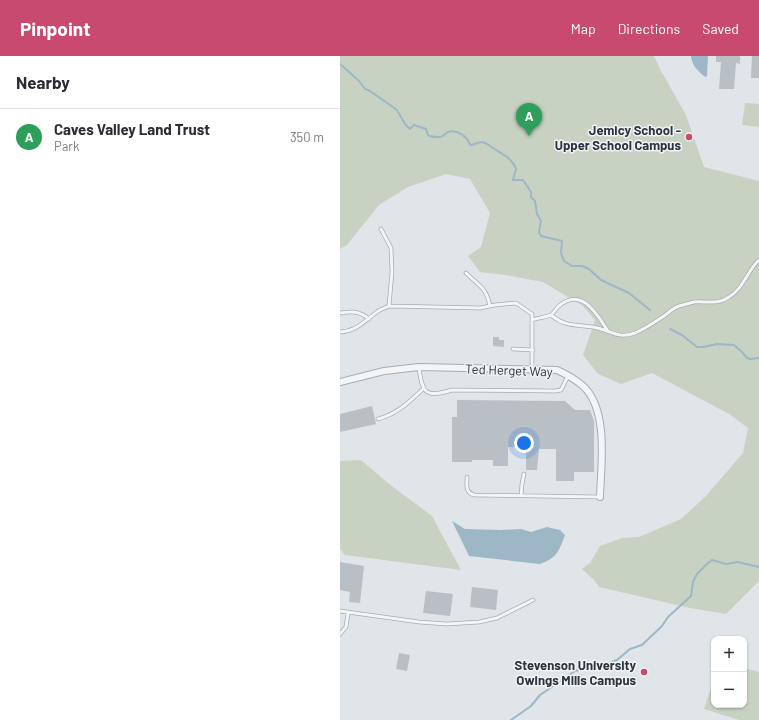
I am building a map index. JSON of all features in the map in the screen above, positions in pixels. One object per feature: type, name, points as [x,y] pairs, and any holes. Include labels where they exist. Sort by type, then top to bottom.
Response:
[{"type":"street","name":"Ted Herget Way","points":[[340,382],[390,370],[419,367],[556,370],[584,387],[592,397],[600,417],[602,431],[600,497]]},
{"type":"lane","points":[[381,229],[391,248],[392,272],[389,306]]},
{"type":"lane","points":[[551,315],[557,320],[570,325],[597,328],[616,335],[634,334],[676,307],[694,302],[714,302],[724,300],[740,289],[750,271],[759,260]]},
{"type":"lane","points":[[466,274],[483,288],[488,295],[490,306]]},
{"type":"lane","points":[[532,320],[551,315],[559,305],[572,299],[580,300],[591,307],[608,331]]},
{"type":"lane","points":[[340,332],[352,330],[378,310],[389,306],[480,308],[516,303],[532,314],[532,369]]},
{"type":"lane","points":[[340,313],[357,312],[364,314],[368,319]]},
{"type":"lane","points":[[513,349],[533,350]]},
{"type":"lane","points":[[419,367],[420,382],[424,389],[427,392],[436,394],[452,390],[555,391],[561,390],[568,376]]},
{"type":"lane","points":[[378,419],[387,417],[396,412],[424,389]]},
{"type":"lane","points":[[522,496],[524,474]]},
{"type":"lane","points":[[466,477],[467,489],[469,493],[474,495],[600,497]]},
{"type":"lane","points":[[340,611],[440,624],[479,622],[497,618],[533,600]]},
{"type":"lane","points":[[340,634],[346,627],[348,613]]},
{"type":"green space","points":[[340,56],[654,56],[686,115],[704,167],[759,181],[759,581],[726,614],[690,608],[599,587],[582,569],[590,563],[600,546],[622,538],[639,537],[681,519],[706,496],[743,453],[748,428],[729,414],[652,373],[621,384],[598,374],[583,355],[595,320],[583,306],[543,282],[480,272],[468,256],[481,247],[490,213],[470,179],[446,174],[408,187],[379,205],[347,245],[340,249]]},
{"type":"green space","points":[[745,103],[759,104],[759,127],[742,125]]},
{"type":"green space","points":[[361,460],[389,484],[432,516],[461,570],[345,555],[340,549],[340,461]]},
{"type":"green space","points":[[747,669],[759,672],[759,720],[739,720],[704,709],[711,688],[711,708],[747,708]]},
{"type":"water","points":[[691,56],[708,56],[707,76],[705,77],[696,68]]},
{"type":"water","points":[[452,521],[465,529],[521,529],[531,532],[547,527],[560,530],[565,535],[557,553],[546,562],[540,564],[469,556]]},
{"type":"building","points":[[716,56],[740,56],[740,64],[736,63],[734,89],[719,89],[721,62],[716,62]]},
{"type":"building","points":[[752,56],[759,56],[759,78],[751,78]]},
{"type":"building","points":[[493,337],[499,337],[499,340],[504,340],[504,347],[493,346]]},
{"type":"building","points":[[457,400],[565,401],[575,410],[590,410],[594,421],[594,472],[574,472],[574,481],[556,481],[556,449],[539,449],[537,470],[526,470],[526,447],[508,447],[508,466],[493,466],[493,460],[452,462],[452,417],[457,417]]},
{"type":"building","points":[[372,406],[376,424],[340,432],[340,414]]},
{"type":"building","points":[[340,562],[364,566],[360,603],[349,602],[350,592],[340,590]]},
{"type":"building","points":[[472,587],[498,590],[496,610],[470,607]]},
{"type":"building","points":[[426,591],[453,594],[450,616],[423,613]]},
{"type":"building","points":[[399,653],[410,655],[407,671],[396,669]]},
{"type":"waterway","points":[[340,64],[359,81],[365,89],[397,110],[405,124],[410,129],[414,125],[426,129],[429,136],[432,137],[441,137],[451,131],[462,134],[470,145],[484,142],[506,157],[512,162],[516,169],[513,180],[523,180],[531,192],[531,197],[535,201],[537,214],[541,221],[539,232],[541,236],[562,241],[561,253],[564,261],[572,266],[582,266],[589,269],[601,280],[629,293],[650,310]]},
{"type":"waterway","points":[[670,329],[682,335],[697,347],[717,344],[734,345],[747,358],[759,358]]},
{"type":"waterway","points":[[511,720],[531,706],[540,695],[575,671],[595,668],[617,660],[630,649],[642,645],[662,626],[668,617],[691,596],[693,582],[697,574],[712,560],[726,564],[738,562],[759,567]]},
{"type":"place","name":"Caves Valley Land Trust","points":[[529,136]]},
{"type":"place","name":"Jemicy School - Upper School Campus","points":[[689,137]]},
{"type":"place","name":"Stevenson University Owings Mills Campus","points":[[644,672]]}]
